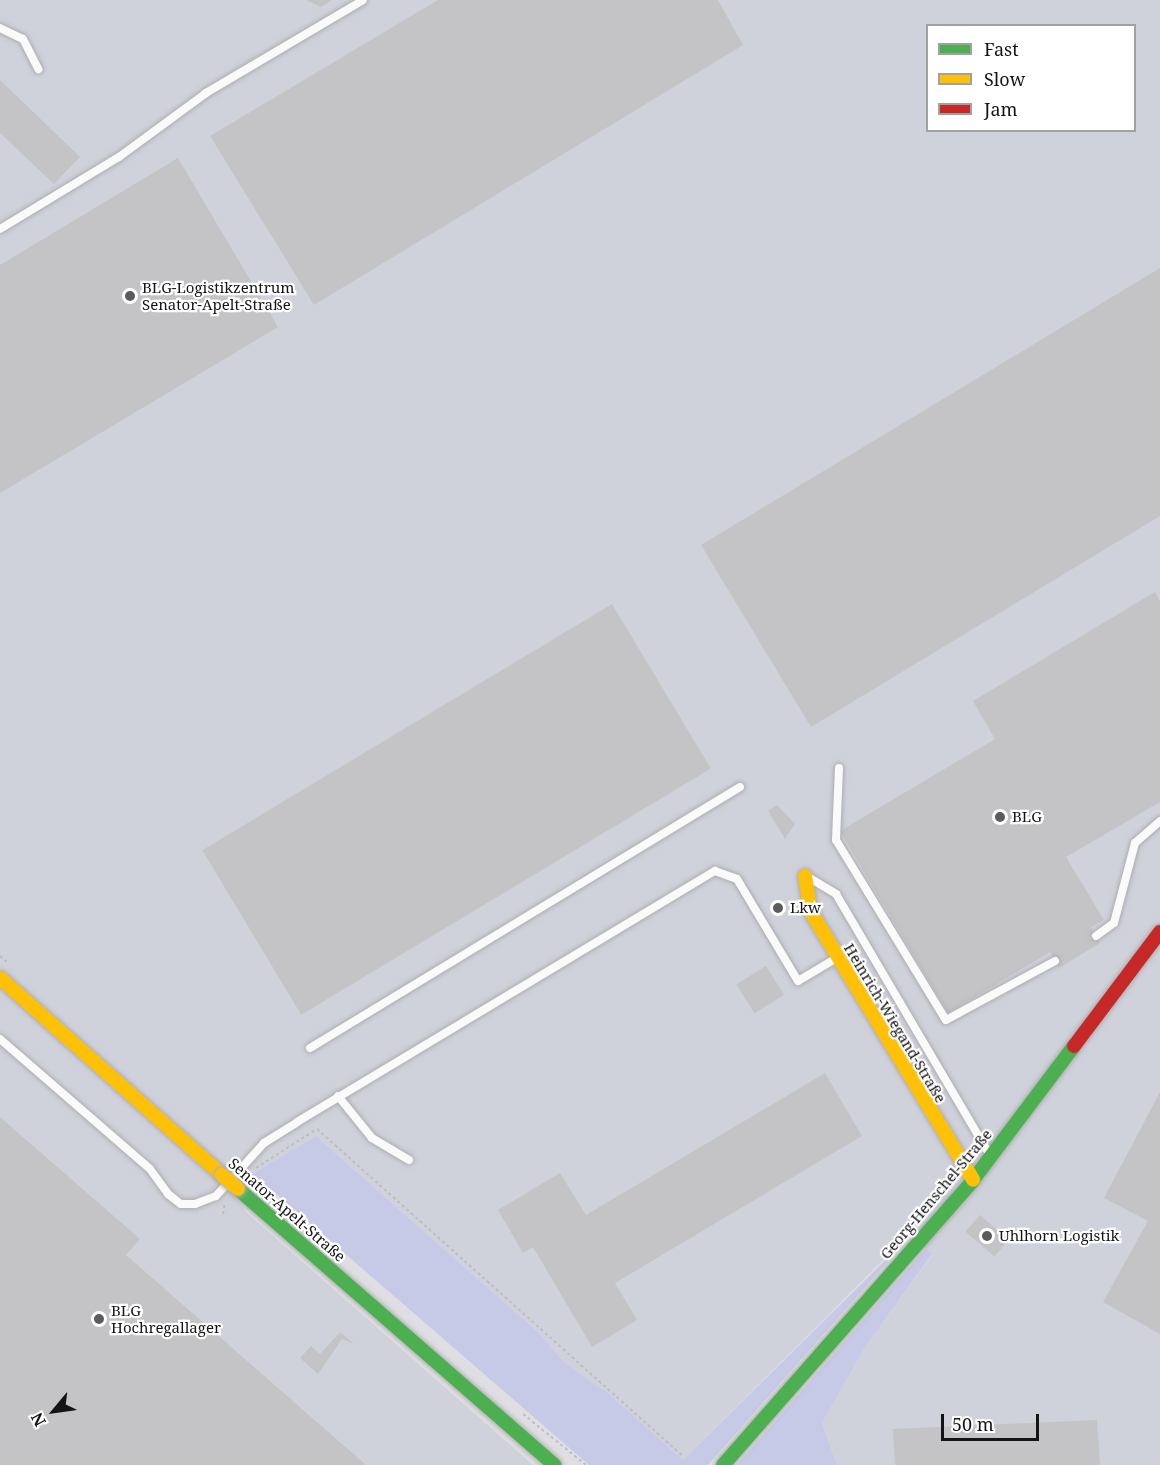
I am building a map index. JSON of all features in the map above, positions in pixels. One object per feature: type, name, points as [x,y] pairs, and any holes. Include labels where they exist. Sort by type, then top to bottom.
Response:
[{"type":"street","name":"Heinrich-Wiegand-Straße","points":[[806,876],[811,912],[973,1180]]},
{"type":"street","name":"Georg-Henschel-Straße","points":[[723,1465],[973,1180],[1160,932]]},
{"type":"street","name":"Senator-Apelt-Straße","points":[[0,978],[222,1174],[232,1191],[554,1465]]},
{"type":"lane","points":[[0,229],[119,157],[206,93],[363,0]]},
{"type":"lane","points":[[0,28],[23,39],[38,69]]},
{"type":"lane","points":[[839,768],[836,840],[946,1020],[1055,961]]},
{"type":"lane","points":[[310,1048],[740,787]]},
{"type":"lane","points":[[1096,936],[1114,923],[1135,843],[1160,821]]},
{"type":"lane","points":[[0,1039],[150,1169],[168,1194],[181,1204],[216,1196],[264,1143],[338,1096],[715,871],[737,879],[798,981],[837,958]]},
{"type":"lane","points":[[806,876],[836,894],[991,1156]]},
{"type":"lane","points":[[338,1096],[372,1138],[409,1160]]},
{"type":"path","points":[[247,1172],[317,1129],[684,1456]]},
{"type":"path","points":[[223,1214],[232,1191]]},
{"type":"path","points":[[514,1407],[586,1465]]},
{"type":"shaded area","points":[[0,0],[1160,0],[1160,1465],[837,1465],[822,1423],[864,1349],[932,1255],[910,1233],[683,1460],[609,1394],[564,1362],[539,1333],[316,1136],[247,1177],[233,1194],[247,1213],[533,1465],[0,1465]]},
{"type":"shaded area","points":[[316,1136],[539,1333],[564,1362],[609,1394],[683,1460],[912,1234],[708,1465],[589,1465],[275,1193],[247,1177]]},
{"type":"shaded area","points":[[926,1249],[932,1254],[864,1349],[822,1423],[837,1465],[737,1465]]},
{"type":"building","points":[[306,0],[332,0],[321,7]]},
{"type":"building","points":[[438,0],[718,0],[743,45],[314,305],[210,136]]},
{"type":"building","points":[[0,80],[80,157],[54,184],[0,133]]},
{"type":"building","name":"BLG-Logistikzentrum Senator-Apelt-Straße","points":[[178,158],[278,327],[0,493],[0,265]]},
{"type":"building","points":[[1160,268],[1160,516],[811,727],[701,545]]},
{"type":"building","name":"BLG","points":[[1155,592],[1160,601],[1160,802],[1066,857],[1104,920],[1091,927],[1100,943],[1059,968],[1050,952],[948,1013],[840,831],[995,739],[973,701]]},
{"type":"building","points":[[612,604],[711,769],[301,1015],[202,850]]},
{"type":"building","points":[[777,805],[795,824],[785,839],[768,811]]},
{"type":"building","points":[[766,966],[784,995],[754,1013],[736,985]]},
{"type":"building","points":[[825,1073],[862,1136],[615,1283],[637,1320],[592,1347],[533,1247],[523,1253],[498,1210],[560,1173],[586,1215]]},
{"type":"building","points":[[1160,1092],[1160,1334],[1103,1302],[1148,1221],[1104,1198]]},
{"type":"building","name":"BLG Hochregallager","points":[[0,1117],[140,1239],[126,1255],[366,1465],[0,1465]]},
{"type":"building","name":"Uhlhorn Logistik","points":[[980,1215],[1009,1240],[994,1257],[966,1232]]},
{"type":"building","points":[[340,1332],[354,1344],[342,1339],[318,1374],[300,1358],[311,1346],[320,1354]]},
{"type":"building","points":[[1097,1420],[1100,1465],[895,1465],[893,1429]]},
{"type":"traffic: fast","points":[[723,1465],[973,1180],[1074,1046]]},
{"type":"traffic: fast","points":[[238,1189],[554,1465]]},
{"type":"traffic: slow","points":[[805,876],[811,912],[973,1180]]},
{"type":"traffic: slow","points":[[0,978],[222,1175]]},
{"type":"traffic: slow","points":[[222,1175],[238,1189]]},
{"type":"traffic: jam","points":[[1074,1046],[1160,932]]},
{"type":"place","name":"BLG-Logistikzentrum Senator-Apelt-Straße","points":[[130,296]]},
{"type":"place","name":"BLG","points":[[1000,817]]},
{"type":"place","name":"Lkw","points":[[778,908]]},
{"type":"place","name":"Uhlhorn Logistik","points":[[987,1236]]},
{"type":"place","name":"BLG Hochregallager","points":[[99,1319]]}]
